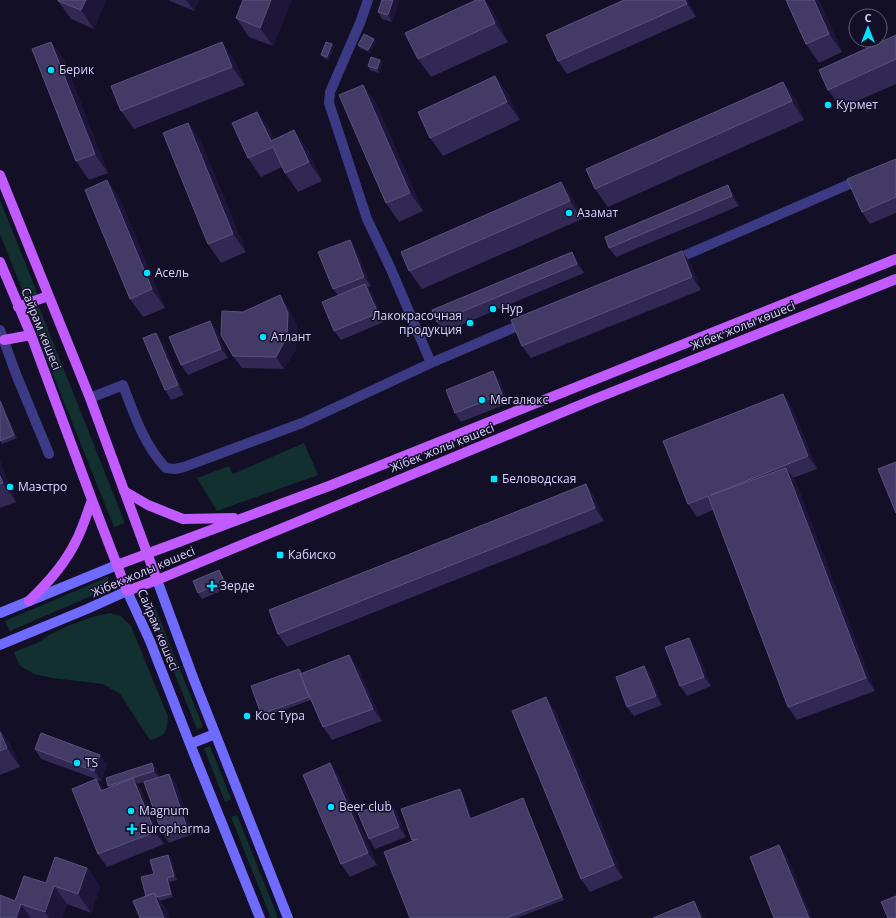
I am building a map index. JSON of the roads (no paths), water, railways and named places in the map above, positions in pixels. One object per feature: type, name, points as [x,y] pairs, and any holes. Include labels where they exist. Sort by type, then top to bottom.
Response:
[{"type":"main road","name":"Сайрам көшесі","points":[[0,174],[90,398],[194,680],[288,918]]},
{"type":"main road","name":"Жібек жолы көшесі","points":[[0,613],[118,565],[329,486],[896,259]]},
{"type":"main road","name":"Сайрам көшесі","points":[[0,262],[31,335],[127,591],[150,641],[260,918]]},
{"type":"main road","name":"Жібек жолы көшесі","points":[[0,645],[127,591],[157,580],[592,400],[896,279]]},
{"type":"main road","points":[[18,307],[48,296]]},
{"type":"main road","points":[[2,335],[31,335]]},
{"type":"main road","points":[[124,490],[148,505],[183,520],[242,518]]},
{"type":"main road","points":[[28,601],[48,583],[65,561],[77,540],[92,500]]},
{"type":"main road","points":[[190,744],[215,734]]},
{"type":"street","points":[[368,0],[360,23],[330,92],[329,103],[367,219],[390,267],[430,363]]},
{"type":"street","points":[[662,265],[867,177]]},
{"type":"street","points":[[90,398],[123,385],[141,430],[158,459],[166,468],[175,469],[204,460],[302,423],[430,363],[539,317]]},
{"type":"street","points":[[2,335],[16,374],[49,454]]},
{"type":"place","name":"Берик","points":[[51,70]]},
{"type":"place","name":"Курмет","points":[[828,105]]},
{"type":"place","name":"Азамат","points":[[569,213]]},
{"type":"place","name":"Асель","points":[[147,273]]},
{"type":"place","name":"Нур","points":[[493,309]]},
{"type":"place","name":"Лакокрасочная продукция","points":[[470,323]]},
{"type":"place","name":"Атлант","points":[[263,337]]},
{"type":"place","name":"Мегалюкс","points":[[482,400]]},
{"type":"place","name":"Беловодская","points":[[494,479]]},
{"type":"place","name":"Маэстро","points":[[10,487]]},
{"type":"place","name":"Кабиско","points":[[280,555]]},
{"type":"place","name":"Зерде","points":[[212,586]]},
{"type":"place","name":"Кос Тура","points":[[247,716]]},
{"type":"place","name":"TS","points":[[77,763]]},
{"type":"place","name":"Beer club","points":[[331,807]]},
{"type":"place","name":"Magnum","points":[[131,811]]},
{"type":"place","name":"Europharma","points":[[132,829]]}]
